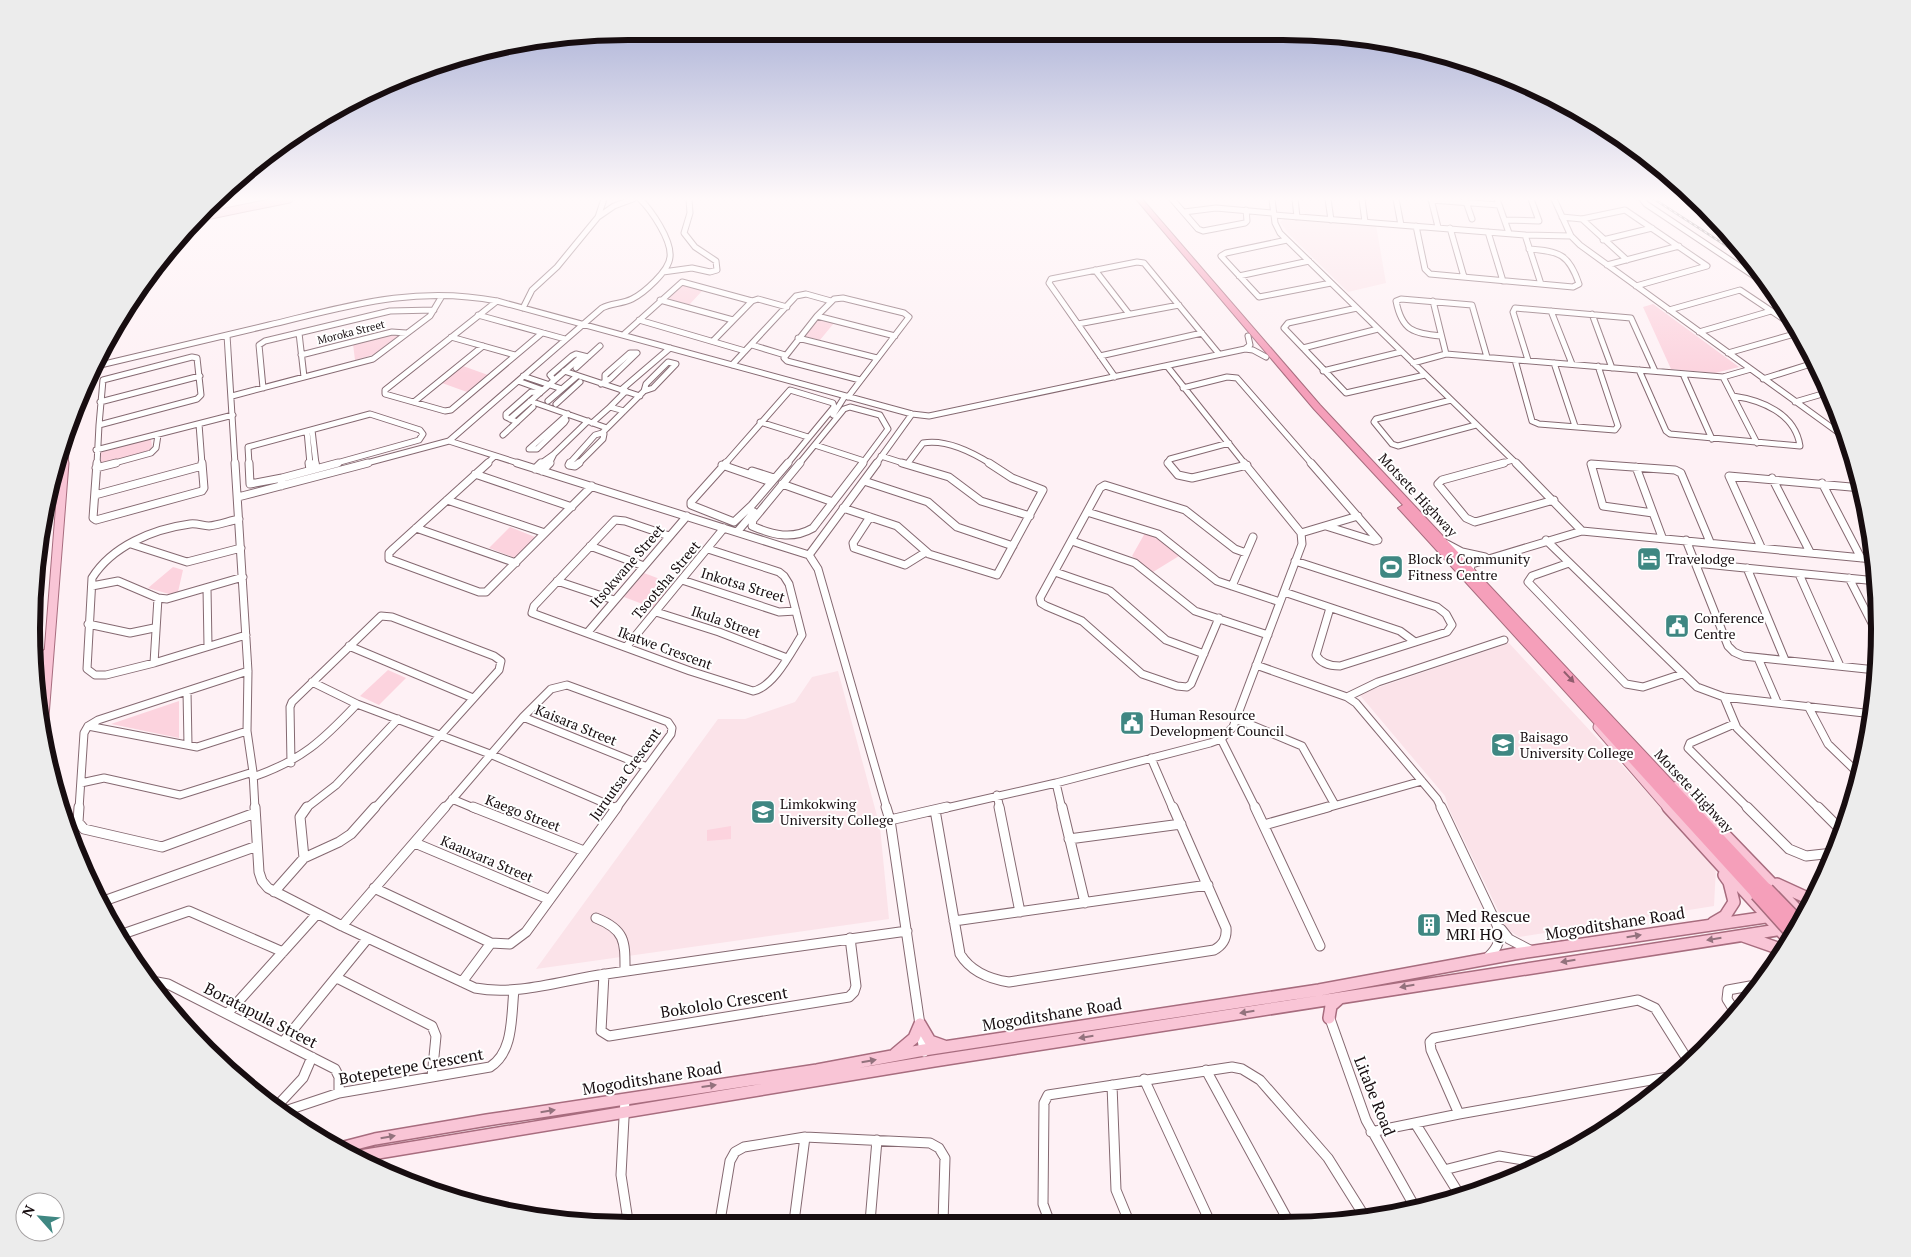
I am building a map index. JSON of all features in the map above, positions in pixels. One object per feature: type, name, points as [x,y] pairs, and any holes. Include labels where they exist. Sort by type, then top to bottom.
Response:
[{"type":"highway","name":"Motsete Highway","points":[[1182,258],[1266,357],[1550,669],[1762,892]]},
{"type":"highway","name":"Motsete Highway","points":[[1189,258],[1280,365],[1610,722],[1762,892]]},
{"type":"highway","points":[[1762,892],[1797,914]]},
{"type":"highway","points":[[1762,892],[1789,928]]},
{"type":"main road","points":[[45,704],[64,461]]},
{"type":"main road","points":[[41,661],[49,656]]},
{"type":"main road","points":[[1550,669],[1633,769],[1785,935]]},
{"type":"main road","points":[[41,671],[47,674]]},
{"type":"main road","points":[[1610,722],[1644,752],[1797,913]]},
{"type":"main road","points":[[1711,924],[1725,916],[1734,902],[1729,882],[1716,860]]},
{"type":"main road","points":[[1760,872],[1778,885],[1806,897]]},
{"type":"main road","name":"Mogoditshane Road","points":[[366,1155],[623,1113],[924,1056],[1321,995],[1534,951],[1711,924],[1770,918],[1795,918]]},
{"type":"main road","name":"Mogoditshane Road","points":[[349,1146],[385,1137],[890,1057],[924,1056],[947,1047],[1321,995],[1342,997],[1780,930],[1792,924]]},
{"type":"main road","points":[[1740,936],[1776,948]]},
{"type":"main road","points":[[1329,1018],[1331,1006],[1342,997]]},
{"type":"main road","points":[[920,1024],[930,1041],[947,1047]]},
{"type":"main road","points":[[890,1057],[913,1041],[918,1033],[920,1024]]},
{"type":"street","points":[[523,308],[532,290],[564,258]]},
{"type":"street","points":[[238,497],[449,441],[606,305],[624,302],[637,296],[662,272],[670,258]]},
{"type":"street","points":[[662,272],[692,268],[710,272],[717,270],[716,260],[712,258]]},
{"type":"street","points":[[1221,258],[1256,296],[1262,297],[1331,283]]},
{"type":"street","points":[[1306,258],[1554,500],[1582,531]]},
{"type":"street","points":[[1423,258],[1426,271],[1434,275],[1573,287],[1579,284],[1570,260],[1567,258]]},
{"type":"street","points":[[1458,258],[1464,277]]},
{"type":"street","points":[[1496,258],[1503,281]]},
{"type":"street","points":[[1532,258],[1541,284]]},
{"type":"street","points":[[1597,258],[1837,432]]},
{"type":"street","points":[[1607,265],[1636,258]]},
{"type":"street","points":[[1636,286],[1706,268],[1705,263],[1697,258]]},
{"type":"street","points":[[1726,258],[1753,275]]},
{"type":"street","points":[[1239,276],[1309,261]]},
{"type":"street","points":[[1115,377],[1049,282],[1053,278],[1137,262],[1144,263],[1219,354]]},
{"type":"street","points":[[1095,270],[1129,314]]},
{"type":"street","points":[[623,335],[678,284],[687,282],[752,301]]},
{"type":"street","points":[[1669,310],[1740,290],[1782,317]]},
{"type":"street","points":[[732,365],[796,296],[801,294],[831,301],[843,298],[907,315],[908,320],[848,397],[737,532]]},
{"type":"street","points":[[103,364],[393,296],[478,297],[912,414],[929,416]]},
{"type":"street","points":[[232,396],[373,359],[434,310],[442,296]]},
{"type":"street","points":[[713,341],[752,301],[758,299],[786,307]]},
{"type":"street","points":[[660,300],[733,320]]},
{"type":"street","points":[[1441,336],[1409,330],[1401,320],[1397,300],[1466,303],[1474,306],[1487,357]]},
{"type":"street","points":[[497,301],[385,391],[387,394],[445,411],[451,410],[542,333]]},
{"type":"street","points":[[831,301],[798,338],[784,358],[787,361],[860,380]]},
{"type":"street","points":[[1433,301],[1446,354]]},
{"type":"street","points":[[1078,324],[1179,305]]},
{"type":"street","points":[[1356,308],[1286,324],[1284,328],[1343,392],[1350,394],[1425,375]]},
{"type":"street","points":[[1528,360],[1513,310],[1516,308],[1633,319],[1656,371]]},
{"type":"street","points":[[330,310],[333,324]]},
{"type":"street","points":[[263,388],[260,344],[265,341],[390,311],[434,310]]},
{"type":"street","points":[[1699,332],[1771,310]]},
{"type":"street","points":[[1551,311],[1572,364]]},
{"type":"street","points":[[1592,314],[1612,368]]},
{"type":"street","points":[[478,316],[565,339]]},
{"type":"street","points":[[817,316],[895,336]]},
{"type":"street","points":[[639,320],[746,351]]},
{"type":"street","points":[[1303,348],[1378,329]]},
{"type":"street","points":[[299,332],[304,377]]},
{"type":"street","name":"Moroka Street","points":[[301,355],[392,332],[406,333]]},
{"type":"street","points":[[1100,356],[1202,333]]},
{"type":"street","points":[[228,335],[248,671],[247,731],[253,774],[257,846],[262,881],[274,892],[342,926],[482,990],[514,990],[604,974],[907,931]]},
{"type":"street","points":[[1728,353],[1792,335]]},
{"type":"street","points":[[1245,349],[1250,345],[1248,336]]},
{"type":"street","points":[[451,337],[515,355]]},
{"type":"street","points":[[798,338],[877,358]]},
{"type":"street","points":[[752,345],[785,355]]},
{"type":"street","points":[[414,402],[483,346]]},
{"type":"street","points":[[503,435],[517,422],[546,387],[600,346]]},
{"type":"street","points":[[655,359],[656,353],[662,346]]},
{"type":"street","points":[[535,468],[610,407],[655,359],[670,348]]},
{"type":"street","points":[[903,426],[929,416],[1245,349],[1253,350],[1266,357]]},
{"type":"street","points":[[1323,370],[1401,352]]},
{"type":"street","points":[[1413,363],[1446,354],[1723,377],[1751,369]]},
{"type":"street","points":[[145,355],[145,368]]},
{"type":"street","points":[[546,387],[550,375],[572,356],[585,356]]},
{"type":"street","points":[[576,368],[585,356]]},
{"type":"street","points":[[98,425],[197,399],[201,395],[197,358],[145,368],[103,380],[100,402],[98,425],[96,450],[94,495],[94,518],[102,520],[200,492],[204,488],[198,424]]},
{"type":"street","points":[[1515,360],[1530,419],[1539,424],[1612,430],[1618,428],[1598,366]]},
{"type":"street","points":[[604,430],[603,439],[578,464],[575,466],[569,465],[570,461],[595,435],[604,430],[642,394],[653,388],[676,364],[668,362],[646,384],[642,394]]},
{"type":"street","points":[[1554,363],[1575,426]]},
{"type":"street","points":[[603,382],[604,377],[621,365]]},
{"type":"street","points":[[1763,378],[1808,365]]},
{"type":"street","points":[[890,820],[1056,783],[1220,739],[1228,734],[1237,719],[1302,544],[1301,533],[1167,366]]},
{"type":"street","points":[[1640,370],[1667,433],[1712,439],[1800,446],[1800,442],[1785,417],[1776,410],[1759,399],[1732,396]]},
{"type":"street","points":[[564,372],[642,394]]},
{"type":"street","points":[[1682,374],[1712,439]]},
{"type":"street","points":[[100,402],[200,376]]},
{"type":"street","points":[[523,376],[546,387]]},
{"type":"street","points":[[563,390],[560,400],[563,390],[577,376]]},
{"type":"street","points":[[1183,388],[1227,377],[1237,378],[1378,538],[1377,541],[1326,526]]},
{"type":"street","points":[[1723,377],[1757,443]]},
{"type":"street","points":[[518,381],[563,390]]},
{"type":"street","points":[[517,422],[506,417],[506,414],[532,392],[546,387]]},
{"type":"street","points":[[827,421],[816,443],[795,461],[772,480],[760,504],[752,524],[784,536],[812,530],[888,429],[882,416],[847,407],[827,421],[806,439],[795,461],[784,482],[760,504],[734,522],[691,505],[691,502],[787,392],[792,390],[833,403],[834,407],[827,421]]},
{"type":"street","points":[[1795,402],[1822,394]]},
{"type":"street","points":[[1451,400],[1376,419],[1374,422],[1392,444],[1398,446],[1476,425]]},
{"type":"street","points":[[532,404],[590,422],[604,430]]},
{"type":"street","points":[[510,419],[532,404]]},
{"type":"street","points":[[610,407],[624,411]]},
{"type":"street","points":[[372,414],[422,432],[419,440],[360,456],[282,478],[250,484],[247,448],[372,414]]},
{"type":"street","points":[[808,556],[912,414]]},
{"type":"street","points":[[96,450],[233,415]]},
{"type":"street","points":[[566,416],[566,420],[537,449],[529,449],[558,420],[566,416]]},
{"type":"street","points":[[758,424],[806,439]]},
{"type":"street","points":[[309,430],[313,469]]},
{"type":"street","points":[[544,433],[550,436]]},
{"type":"street","points":[[96,468],[151,453],[156,448],[158,435]]},
{"type":"street","points":[[843,508],[900,528],[926,552],[996,576],[1043,490],[1012,478],[976,454],[930,440],[921,445],[908,463]]},
{"type":"street","points":[[449,441],[808,556],[818,570],[890,820],[924,1056]]},
{"type":"street","points":[[816,443],[866,458]]},
{"type":"street","points":[[1229,443],[1170,459],[1168,462],[1178,475],[1192,478],[1247,465]]},
{"type":"street","points":[[542,471],[552,460],[554,454]]},
{"type":"street","points":[[360,456],[362,463]]},
{"type":"street","points":[[495,456],[389,553],[389,559],[482,592],[492,588],[592,486]]},
{"type":"street","points":[[881,456],[949,477],[981,501],[1030,516]]},
{"type":"street","points":[[1513,460],[1442,480],[1438,484],[1466,518],[1475,522],[1554,500]]},
{"type":"street","points":[[1653,513],[1604,506],[1590,466],[1595,463],[1674,470],[1681,473],[1710,542]]},
{"type":"street","points":[[724,464],[772,480]]},
{"type":"street","points":[[94,495],[202,466]]},
{"type":"street","points":[[1636,467],[1662,537]]},
{"type":"street","points":[[476,474],[572,507]]},
{"type":"street","points":[[1761,547],[1729,476],[1772,478],[1854,487]]},
{"type":"street","points":[[281,486],[282,478]]},
{"type":"street","points":[[1772,478],[1810,552]]},
{"type":"street","points":[[864,481],[928,502],[957,527],[1013,546]]},
{"type":"street","points":[[784,482],[834,500]]},
{"type":"street","points":[[1822,483],[1861,558]]},
{"type":"street","points":[[1219,618],[1191,684],[1187,687],[1177,686],[1142,674],[1079,619],[1041,603],[1040,598],[1100,488],[1105,485],[1185,510],[1237,550],[1246,553]]},
{"type":"street","points":[[447,500],[545,533]]},
{"type":"street","points":[[1087,512],[1158,534],[1215,579],[1280,602]]},
{"type":"street","name":"Itsokwane Street","points":[[588,632],[687,516]]},
{"type":"street","points":[[1301,533],[1358,516]]},
{"type":"street","points":[[870,517],[853,543],[856,549],[905,565],[926,552]]},
{"type":"street","points":[[240,519],[209,526],[190,524],[143,538],[131,544],[100,566],[92,578],[87,669],[90,673],[106,675],[154,663],[246,635]]},
{"type":"street","name":"Ikatwe Crescent","points":[[669,536],[618,520],[612,522],[534,606],[532,613],[690,671],[753,691],[759,690],[770,683],[802,635],[790,584],[779,572],[708,549]]},
{"type":"street","points":[[416,528],[516,563]]},
{"type":"street","name":"Tsootsha Street","points":[[626,646],[724,528]]},
{"type":"street","points":[[1472,573],[1470,568],[1472,564],[1546,540],[1582,531],[1662,537],[1867,558]]},
{"type":"street","points":[[1232,586],[1252,537]]},
{"type":"street","points":[[1546,540],[1697,688],[1724,697],[1865,713]]},
{"type":"street","points":[[1686,540],[1728,646],[1738,654],[1758,658],[1870,669]]},
{"type":"street","points":[[1072,541],[1134,562],[1191,608],[1268,635]]},
{"type":"street","points":[[1444,542],[1469,555],[1491,557]]},
{"type":"street","points":[[131,544],[187,562],[241,548]]},
{"type":"street","points":[[590,546],[644,566]]},
{"type":"street","points":[[1295,561],[1437,607],[1451,621],[1450,630],[1340,666],[1327,664],[1317,658],[1316,655],[1330,608]]},
{"type":"street","points":[[1569,563],[1532,576],[1528,582],[1626,684],[1643,688],[1682,674]]},
{"type":"street","points":[[1696,563],[1869,580]]},
{"type":"street","points":[[1747,568],[1785,660]]},
{"type":"street","points":[[1055,572],[1110,591],[1166,640],[1204,654]]},
{"type":"street","points":[[1799,574],[1840,666]]},
{"type":"street","points":[[92,586],[118,581],[158,598],[174,598],[242,577]]},
{"type":"street","points":[[1849,578],[1871,621]]},
{"type":"street","name":"Inkotsa Street","points":[[682,580],[779,612],[796,610]]},
{"type":"street","points":[[557,581],[614,600]]},
{"type":"street","points":[[207,588],[208,646]]},
{"type":"street","points":[[1284,592],[1400,631],[1415,642]]},
{"type":"street","points":[[154,663],[154,628],[158,598]]},
{"type":"street","name":"Ikula Street","points":[[656,612],[719,632],[787,658]]},
{"type":"street","points":[[274,892],[304,858],[351,834],[499,670],[501,665],[499,659],[385,615],[377,619],[292,702],[290,707],[291,763]]},
{"type":"street","points":[[88,624],[130,633],[154,628]]},
{"type":"street","points":[[1347,697],[1378,682],[1504,640]]},
{"type":"street","points":[[349,646],[473,698]]},
{"type":"street","points":[[1758,658],[1778,702]]},
{"type":"street","points":[[1256,665],[1347,697],[1356,703],[1438,799],[1498,925],[1509,939],[1534,951]]},
{"type":"street","points":[[248,671],[98,720],[88,726],[84,733],[78,822],[80,827],[157,847],[256,813]]},
{"type":"street","points":[[312,682],[357,704],[490,754],[616,808]]},
{"type":"street","name":"Juruutsa Crescent","points":[[342,926],[490,754],[552,690],[561,685],[567,685],[668,722],[672,728],[671,734],[548,899],[526,932],[514,943],[507,946],[491,943]]},
{"type":"street","points":[[187,691],[188,745]]},
{"type":"street","points":[[1724,697],[1734,724],[1837,826]]},
{"type":"street","points":[[81,783],[104,778],[180,795],[291,763],[320,744],[357,704]]},
{"type":"street","points":[[1808,706],[1828,744],[1854,769]]},
{"type":"street","name":"Kaisara Street","points":[[524,717],[647,767]]},
{"type":"street","points":[[1237,719],[1302,746],[1335,805]]},
{"type":"street","points":[[304,858],[300,817],[303,810],[336,785],[398,720]]},
{"type":"street","points":[[1734,724],[1690,743],[1688,748],[1788,849],[1806,856],[1826,855]]},
{"type":"street","points":[[88,726],[201,746],[247,731]]},
{"type":"street","points":[[1220,739],[1264,825],[1320,946]]},
{"type":"street","points":[[935,810],[960,954],[967,965],[993,979],[1009,982],[1219,948],[1226,940],[1226,928],[1150,758]]},
{"type":"street","points":[[1264,825],[1422,781]]},
{"type":"street","points":[[1056,783],[1085,903]]},
{"type":"street","points":[[997,795],[1020,912]]},
{"type":"street","name":"Kaego Street","points":[[452,799],[584,851]]},
{"type":"street","points":[[1069,839],[1181,824]]},
{"type":"street","name":"Kaauxara Street","points":[[415,843],[548,899]]},
{"type":"street","points":[[107,900],[257,846]]},
{"type":"street","points":[[954,921],[1208,885]]},
{"type":"street","points":[[374,888],[491,943],[462,982]]},
{"type":"street","points":[[125,933],[188,911],[283,952]]},
{"type":"street","points":[[227,1014],[317,914]]},
{"type":"street","points":[[596,918],[616,927],[622,934],[626,971]]},
{"type":"street","points":[[1484,960],[1500,945],[1501,939],[1498,925]]},
{"type":"street","points":[[283,1042],[338,978],[368,938]]},
{"type":"street","name":"Bokololo Crescent","points":[[604,974],[601,1031],[608,1036],[849,997],[854,992],[856,986],[850,938]]},
{"type":"street","points":[[338,978],[432,1026],[436,1036],[432,1077]]},
{"type":"street","name":"Boratapula Street","points":[[159,982],[168,984],[335,1069],[339,1077],[339,1093]]},
{"type":"street","points":[[1733,1007],[1727,999],[1728,990],[1750,986]]},
{"type":"street","name":"Botepetepe Crescent","points":[[290,1109],[339,1093],[486,1069],[494,1065],[506,1048],[514,990]]},
{"type":"street","name":"Litabe Road","points":[[1321,995],[1371,1132],[1412,1202]]},
{"type":"street","points":[[1459,1114],[1431,1050],[1430,1042],[1434,1038],[1638,1000],[1655,1008],[1686,1057]]},
{"type":"street","points":[[280,1102],[309,1069],[312,1057]]},
{"type":"street","points":[[1048,1217],[1043,1204],[1044,1100],[1050,1094],[1232,1067],[1242,1069],[1260,1080],[1328,1158],[1362,1212]]},
{"type":"street","points":[[1206,1070],[1286,1217]]},
{"type":"street","points":[[1371,1132],[1459,1114],[1662,1078]]},
{"type":"street","points":[[1144,1079],[1209,1217]]},
{"type":"street","points":[[1112,1085],[1117,1193],[1127,1217]]},
{"type":"street","points":[[625,1099],[620,1175],[627,1217]]},
{"type":"street","points":[[1415,1123],[1457,1190]]},
{"type":"street","points":[[795,1217],[805,1137]]},
{"type":"street","points":[[721,1217],[730,1161],[735,1152],[744,1147],[805,1137],[930,1144],[939,1148],[945,1158],[943,1217]]},
{"type":"street","points":[[870,1217],[877,1140]]},
{"type":"street","points":[[1444,1170],[1499,1156],[1531,1161]]},
{"type":"shaded area","points":[[1313,258],[1382,258],[1386,283],[1348,292]]},
{"type":"shaded area","points":[[680,285],[703,290],[689,305],[666,298]]},
{"type":"shaded area","points":[[1653,304],[1739,367],[1715,373],[1671,369],[1643,307]]},
{"type":"shaded area","points":[[819,319],[834,323],[820,340],[804,336]]},
{"type":"shaded area","points":[[393,334],[400,335],[376,354],[355,360],[353,344]]},
{"type":"shaded area","points":[[463,366],[488,375],[467,392],[442,383]]},
{"type":"shaded area","points":[[151,439],[152,446],[149,451],[101,463],[101,452]]},
{"type":"shaded area","points":[[510,527],[535,537],[515,558],[489,548]]},
{"type":"shaded area","points":[[1145,533],[1154,536],[1179,556],[1153,572],[1132,556]]},
{"type":"shaded area","points":[[173,567],[183,570],[178,592],[169,594],[148,588]]},
{"type":"shaded area","points":[[644,573],[673,584],[653,608],[624,597]]},
{"type":"shaded area","name":"Baisago University College","points":[[1509,643],[1716,867],[1714,906],[1519,937],[1507,929],[1449,809],[1445,796],[1359,694]]},
{"type":"shaded area","points":[[388,670],[406,678],[379,705],[360,696]]},
{"type":"shaded area","name":"Limkokwing University College","points":[[838,671],[880,827],[889,919],[536,969],[718,719],[745,719],[795,702],[812,677]]},
{"type":"shaded area","points":[[179,701],[179,738],[111,724]]},
{"type":"shaded area","points":[[731,826],[731,839],[707,841],[707,830]]},
{"type":"place","name":"Travelodge","points":[[1649,559]]},
{"type":"place","name":"Block 6 Community Fitness Centre","points":[[1391,567]]},
{"type":"place","name":"Conference Centre","points":[[1677,626]]},
{"type":"place","name":"Human Resource Development Council","points":[[1132,723]]},
{"type":"place","name":"Baisago University College","points":[[1503,745]]},
{"type":"place","name":"Limkokwing University College","points":[[763,812]]},
{"type":"place","name":"Med Rescue MRI HQ","points":[[1429,925]]}]
